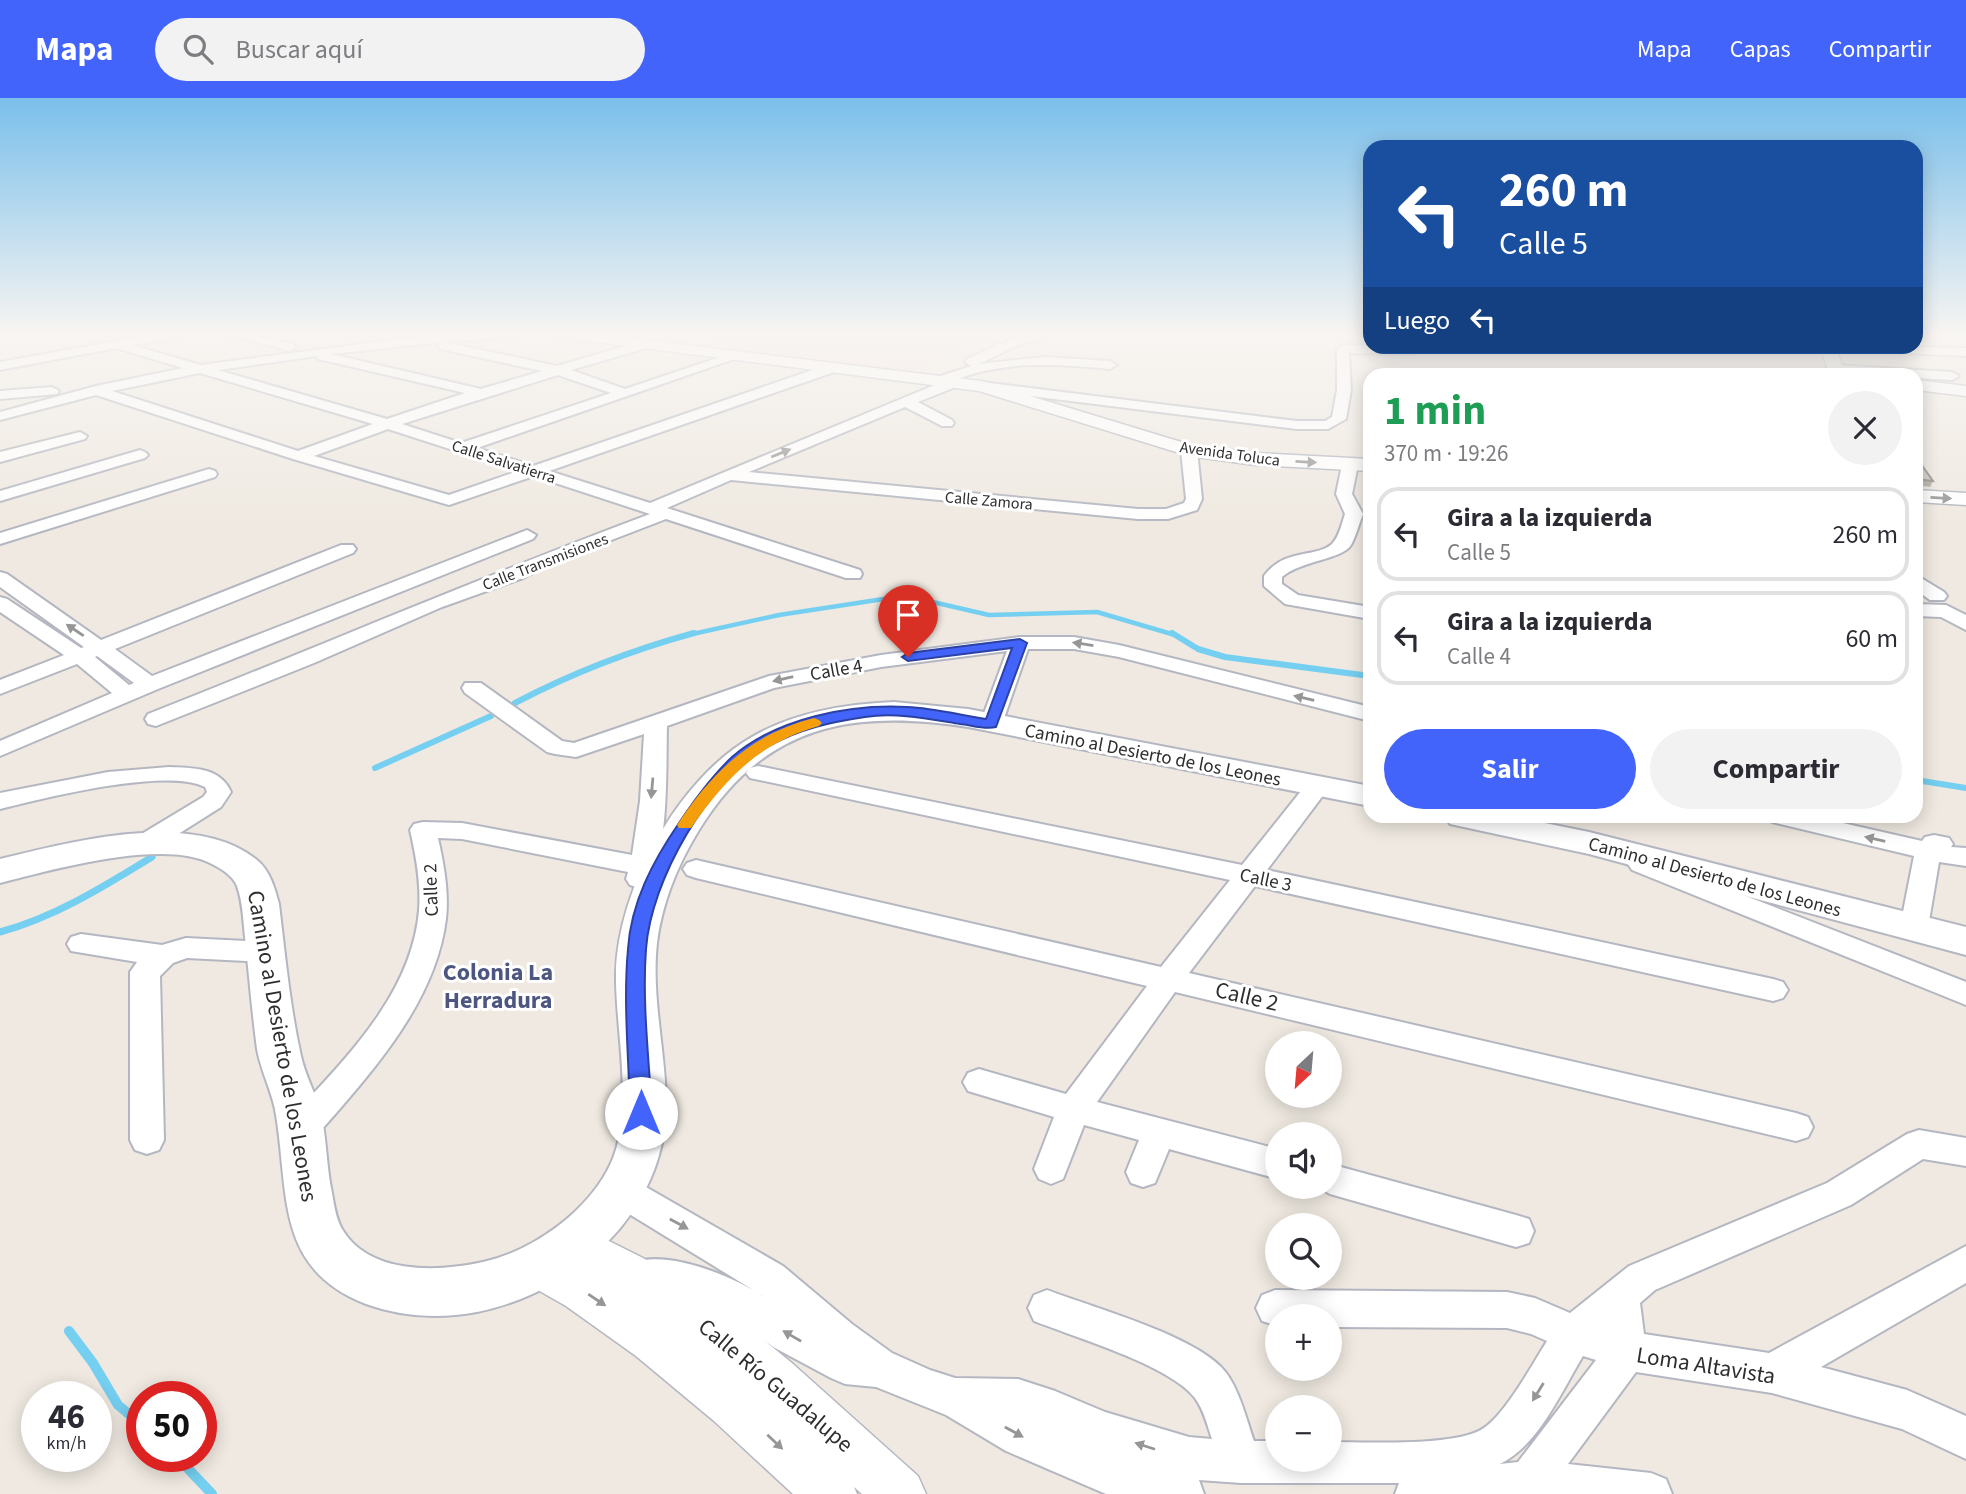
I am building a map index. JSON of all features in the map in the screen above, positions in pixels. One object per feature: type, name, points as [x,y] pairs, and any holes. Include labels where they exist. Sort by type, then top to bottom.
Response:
[{"type":"main road","name":"Camino al Desierto de los Leones","points":[[0,871],[64,855],[144,844],[195,847],[225,856],[246,870],[256,886],[260,904],[281,1064],[298,1113],[309,1198],[321,1235],[332,1256],[376,1284],[417,1293],[458,1291],[498,1282],[556,1255],[620,1190],[635,1161],[640,1135],[642,1091],[636,973],[637,947],[644,907],[662,860],[698,806],[728,769],[762,744],[792,729],[832,717],[871,711],[909,711],[1363,795]]},
{"type":"main road","name":"Camino al Desierto de los Leones","points":[[1496,823],[1589,842],[1966,941]]},
{"type":"street","points":[[0,409],[38,398]]},
{"type":"street","points":[[0,416],[66,398]]},
{"type":"street","points":[[121,398],[298,456],[449,500],[745,398]]},
{"type":"street","name":"Calle Salvatierra","points":[[299,398],[385,423],[853,574]]},
{"type":"street","points":[[298,456],[385,423],[465,398]]},
{"type":"street","points":[[460,448],[609,398]]},
{"type":"street","name":"Calle Transmisiones","points":[[628,502],[896,398]]},
{"type":"street","name":"Calle Transmisiones","points":[[156,719],[307,659],[435,603],[516,574],[658,512],[729,475],[912,398]]},
{"type":"street","name":"Avenida Toluca","points":[[1040,398],[1064,403],[1189,450],[1255,459],[1363,466]]},
{"type":"street","points":[[1064,403],[1297,425],[1328,425],[1339,419],[1343,398]]},
{"type":"street","points":[[906,402],[947,423]]},
{"type":"street","points":[[0,457],[80,436]]},
{"type":"street","name":"Calle Zamora","points":[[729,475],[1125,513],[1168,514],[1191,506],[1194,499],[1189,450]]},
{"type":"street","points":[[0,496],[140,455]]},
{"type":"street","points":[[1350,465],[1344,494],[1362,510],[1342,545],[1333,551],[1302,558],[1282,568],[1273,576],[1273,586],[1292,600],[1363,612]]},
{"type":"street","points":[[0,539],[209,474]]},
{"type":"street","points":[[1923,496],[1966,499]]},
{"type":"street","points":[[0,749],[150,684],[527,535]]},
{"type":"street","points":[[0,688],[347,549]]},
{"type":"street","points":[[1923,586],[1937,596]]},
{"type":"street","points":[[3,590],[103,649],[150,684]]},
{"type":"street","points":[[3,590],[127,694]]},
{"type":"street","points":[[1923,610],[1946,611],[1966,624]]},
{"type":"street","points":[[991,724],[1020,643]]},
{"type":"street","name":"Calle 4","points":[[473,688],[555,747],[576,750],[750,688],[806,674],[881,661],[1020,643],[1074,643],[1119,651],[1363,712]]},
{"type":"street","points":[[644,907],[638,884],[643,866],[652,789],[656,720]]},
{"type":"street","points":[[0,801],[86,783],[180,773],[209,779],[216,785],[219,792],[212,802],[144,844]]},
{"type":"street","name":"Calle 3","points":[[758,773],[1251,876],[1773,990]]},
{"type":"street","points":[[1051,1169],[1073,1110],[1170,978],[1318,786]]},
{"type":"street","points":[[1810,823],[1928,851],[1966,857]]},
{"type":"street","name":"Calle 2","points":[[299,1132],[376,1039],[410,988],[424,955],[432,922],[433,895],[431,865],[423,830],[462,831],[643,866]]},
{"type":"street","points":[[1589,842],[1966,994]]},
{"type":"street","points":[[1914,927],[1928,851],[1934,843],[1966,846]]},
{"type":"street","name":"Calle 2","points":[[696,869],[1170,978],[1796,1127]]},
{"type":"street","points":[[80,944],[163,956]]},
{"type":"street","points":[[147,1140],[145,972],[163,956],[186,948],[265,952]]},
{"type":"street","points":[[979,1082],[1073,1110],[1265,1160]]},
{"type":"street","points":[[1143,1172],[1159,1131]]},
{"type":"street","points":[[620,1190],[770,1278],[838,1337],[878,1367],[926,1389],[955,1398],[1021,1436],[1102,1471],[1190,1482],[1241,1462],[1387,1463],[1448,1459],[1476,1453],[1500,1442],[1528,1408],[1574,1334],[1642,1279],[1839,1194],[1919,1144],[1966,1152]]},
{"type":"street","points":[[1342,1182],[1516,1231]]},
{"type":"street","points":[[556,1255],[559,1276],[666,1348],[762,1430],[831,1494]]},
{"type":"street","name":"Calle Río Guadalupe","points":[[556,1255],[627,1273],[713,1328],[776,1381],[900,1494]]},
{"type":"street","points":[[1772,1373],[1966,1263]]},
{"type":"street","points":[[627,1273],[694,1282],[741,1303],[789,1335],[845,1364],[878,1367]]},
{"type":"street","points":[[1342,1309],[1507,1310],[1535,1316],[1574,1334],[1627,1351],[1620,1298]]},
{"type":"street","points":[[1047,1308],[1173,1358],[1197,1371],[1210,1384],[1241,1462]]},
{"type":"street","name":"Loma Altavista","points":[[1529,1482],[1627,1351],[1772,1373],[1907,1410],[1966,1437]]},
{"type":"street","points":[[1416,1494],[1529,1482],[1651,1494]]},
{"type":"building","points":[[1923,467],[1933,481],[1923,480]]},
{"type":"waterway","points":[[688,635],[779,615],[890,598],[924,600],[989,615],[1097,612],[1175,635]]},
{"type":"waterway","points":[[515,703],[603,663],[694,633]]},
{"type":"waterway","points":[[1172,633],[1198,649],[1225,657],[1363,675]]},
{"type":"waterway","points":[[375,768],[491,716]]},
{"type":"waterway","points":[[1923,781],[1966,788]]},
{"type":"waterway","points":[[0,932],[59,910],[152,857]]},
{"type":"waterway","points":[[69,1331],[93,1363],[118,1405],[126,1412]]},
{"type":"waterway","points":[[191,1472],[212,1494]]},
{"type":"slow traffic","points":[[685,825],[712,787],[739,759],[792,729],[814,723]]},
{"type":"district","name":"Colonia La Herradura","points":[[498,986]]},
{"type":"route","points":[[641,1113],[636,986],[637,947],[644,907],[662,860],[712,787],[739,759],[762,744],[792,729],[832,717],[871,711],[909,711],[991,724],[1020,643],[908,657]]}]
